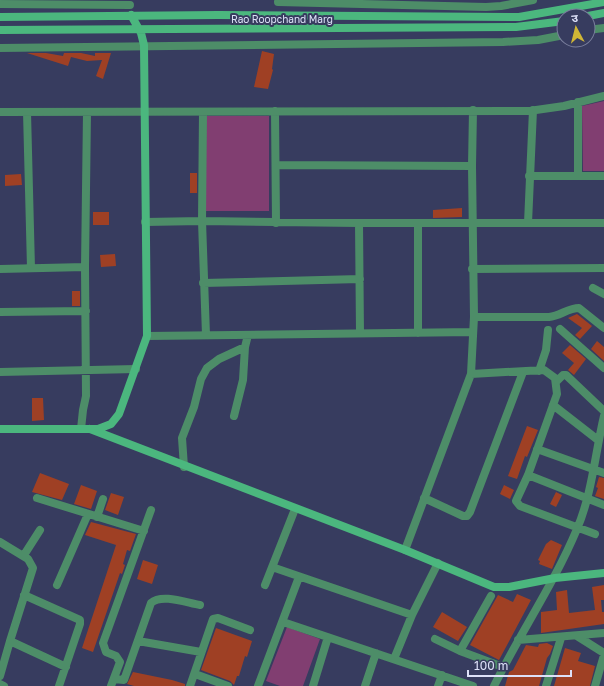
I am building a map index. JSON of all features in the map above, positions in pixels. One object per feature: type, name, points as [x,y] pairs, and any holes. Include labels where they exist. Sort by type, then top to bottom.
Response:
[{"type":"main road","name":"Rao Roopchand Marg","points":[[0,17],[131,15],[519,17],[604,2]]},
{"type":"main road","points":[[0,429],[86,430],[105,427],[115,420],[136,369],[147,336],[145,222],[146,111],[144,45],[139,29],[131,15]]},
{"type":"main road","name":"Rao Roopchand Marg","points":[[0,30],[516,27],[556,22]]},
{"type":"main road","points":[[86,430],[405,550],[498,588],[555,578],[604,573]]},
{"type":"street","points":[[278,16],[278,1],[421,2],[494,6],[533,0]]},
{"type":"street","points":[[294,1],[295,16]]},
{"type":"street","points":[[0,4],[130,2],[131,15]]},
{"type":"street","points":[[417,16],[421,2]]},
{"type":"street","points":[[0,48],[144,45],[509,42],[538,40],[556,37]]},
{"type":"street","points":[[0,112],[534,110],[604,96]]},
{"type":"street","points":[[578,102],[578,176]]},
{"type":"street","points":[[405,550],[471,374],[474,317],[472,269],[472,166],[474,110]]},
{"type":"street","points":[[528,223],[529,176],[534,110]]},
{"type":"street","points":[[275,111],[276,223]]},
{"type":"street","points":[[27,112],[31,268]]},
{"type":"street","points":[[86,430],[83,410],[86,396],[85,267],[87,112]]},
{"type":"street","points":[[203,112],[202,221],[203,284],[206,335]]},
{"type":"street","points":[[276,165],[472,166]]},
{"type":"street","points":[[529,176],[604,176]]},
{"type":"street","points":[[145,222],[604,223]]},
{"type":"street","points":[[359,223],[360,333]]},
{"type":"street","points":[[418,223],[418,333]]},
{"type":"street","points":[[0,269],[85,267]]},
{"type":"street","points":[[472,269],[604,268]]},
{"type":"street","points":[[203,284],[360,279]]},
{"type":"street","points":[[593,288],[604,294]]},
{"type":"street","points":[[474,317],[549,318],[561,316],[573,308],[579,308],[604,328]]},
{"type":"street","points":[[0,312],[86,311]]},
{"type":"street","points":[[560,329],[604,368]]},
{"type":"street","points":[[539,371],[546,350],[548,330]]},
{"type":"street","points":[[147,336],[473,332]]},
{"type":"street","points":[[234,416],[243,380],[244,347],[248,335]]},
{"type":"street","points":[[184,467],[182,438],[194,407],[201,379],[207,368],[219,358],[244,347]]},
{"type":"street","points":[[0,372],[136,369]]},
{"type":"street","points":[[471,374],[544,370],[550,372],[556,382],[557,394],[528,475],[516,498],[517,504],[595,534]]},
{"type":"street","points":[[424,498],[463,516],[467,516],[470,512],[523,372]]},
{"type":"street","points":[[556,382],[563,375],[566,375],[604,410]]},
{"type":"street","points":[[553,405],[598,440]]},
{"type":"street","points":[[494,686],[518,640],[555,578],[578,528],[594,470],[598,440],[603,428],[604,416]]},
{"type":"street","points":[[537,449],[604,473]]},
{"type":"street","points":[[528,475],[604,505]]},
{"type":"street","points":[[37,498],[144,531]]},
{"type":"street","points":[[97,517],[103,499]]},
{"type":"street","points":[[265,585],[295,509]]},
{"type":"street","points":[[132,659],[119,659],[116,656],[106,652],[103,643],[151,510]]},
{"type":"street","points":[[57,584],[88,514]]},
{"type":"street","points":[[24,556],[40,530]]},
{"type":"street","points":[[0,542],[24,556],[31,562],[33,568],[0,676]]},
{"type":"street","points":[[394,659],[412,615],[438,563]]},
{"type":"street","points":[[272,567],[412,615]]},
{"type":"street","points":[[259,686],[299,577]]},
{"type":"street","points":[[24,595],[80,620],[80,624],[59,686]]},
{"type":"street","points":[[460,651],[491,596]]},
{"type":"street","points":[[119,659],[120,662],[113,682],[124,683],[151,603],[156,599],[162,598],[200,606]]},
{"type":"street","points":[[190,686],[210,622],[215,618],[250,630]]},
{"type":"street","points":[[283,622],[473,686]]},
{"type":"street","points":[[518,640],[561,638],[604,633]]},
{"type":"street","points":[[577,636],[604,654],[595,686]]},
{"type":"street","points":[[312,686],[328,637]]},
{"type":"street","points":[[546,686],[561,638]]},
{"type":"street","points":[[435,639],[460,651],[503,668]]},
{"type":"street","points":[[10,641],[66,667]]},
{"type":"street","points":[[138,641],[201,652]]},
{"type":"street","points":[[365,686],[376,653]]},
{"type":"street","points":[[195,674],[228,686]]},
{"type":"street","points":[[438,686],[442,675]]},
{"type":"street","points":[[0,684],[4,686]]},
{"type":"shaded area","points":[[604,101],[604,171],[583,171],[582,106]]},
{"type":"shaded area","points":[[206,116],[269,116],[269,211],[206,211]]},
{"type":"shaded area","points":[[287,627],[320,639],[303,686],[280,686],[266,681]]},
{"type":"building","points":[[262,51],[274,54],[273,70],[268,89],[254,87]]},
{"type":"building","points":[[27,53],[46,53],[63,56],[64,53],[81,53],[95,56],[95,53],[111,53],[103,79],[96,76],[102,60],[87,61],[71,57],[68,66]]},
{"type":"building","points":[[190,173],[197,173],[197,193],[190,193]]},
{"type":"building","points":[[21,174],[22,185],[5,186],[5,175]]},
{"type":"building","points":[[462,208],[462,217],[433,218],[433,210]]},
{"type":"building","points":[[93,212],[109,212],[109,225],[93,225]]},
{"type":"building","points":[[115,254],[116,266],[101,267],[100,255]]},
{"type":"building","points":[[72,291],[80,291],[80,306],[72,306]]},
{"type":"building","points":[[577,314],[592,326],[580,339],[575,335],[582,328],[568,318]]},
{"type":"building","points":[[597,341],[604,347],[604,361],[591,349]]},
{"type":"building","points":[[570,345],[586,359],[574,375],[568,370],[574,363],[562,353]]},
{"type":"building","points":[[32,398],[43,398],[44,420],[32,421]]},
{"type":"building","points":[[527,426],[538,430],[527,457],[525,456],[517,479],[508,476]]},
{"type":"building","points":[[40,473],[69,484],[62,500],[32,492]]},
{"type":"building","points":[[599,477],[604,478],[604,499],[595,496],[598,488],[596,487]]},
{"type":"building","points":[[81,485],[97,491],[91,509],[74,504]]},
{"type":"building","points":[[504,485],[514,490],[510,499],[500,494]]},
{"type":"building","points":[[556,492],[562,495],[556,507],[550,504]]},
{"type":"building","points":[[111,493],[124,497],[118,515],[105,510]]},
{"type":"building","points":[[91,522],[136,534],[130,551],[127,550],[122,574],[120,573],[93,652],[82,648],[116,545],[85,535]]},
{"type":"building","points":[[551,540],[562,545],[552,569],[539,564],[540,561],[538,560],[546,544]]},
{"type":"building","points":[[143,560],[158,565],[152,584],[137,579]]},
{"type":"building","points":[[604,585],[604,600],[601,600],[602,612],[604,612],[604,624],[541,633],[541,612],[557,610],[556,592],[567,590],[569,613],[595,610],[592,587]]},
{"type":"building","points":[[517,594],[531,600],[499,660],[470,645],[498,595],[513,602]]},
{"type":"building","points":[[442,612],[467,627],[458,641],[433,627]]},
{"type":"building","points":[[216,628],[252,641],[247,657],[245,656],[239,676],[237,676],[234,685],[230,681],[201,670]]},
{"type":"building","points":[[547,643],[553,646],[547,658],[539,686],[505,686],[509,672],[513,670],[526,645],[538,647],[539,644]]},
{"type":"building","points":[[565,648],[581,653],[578,661],[595,666],[590,686],[554,686]]},
{"type":"building","points":[[133,672],[172,680],[185,684],[185,686],[134,686],[127,684]]}]
